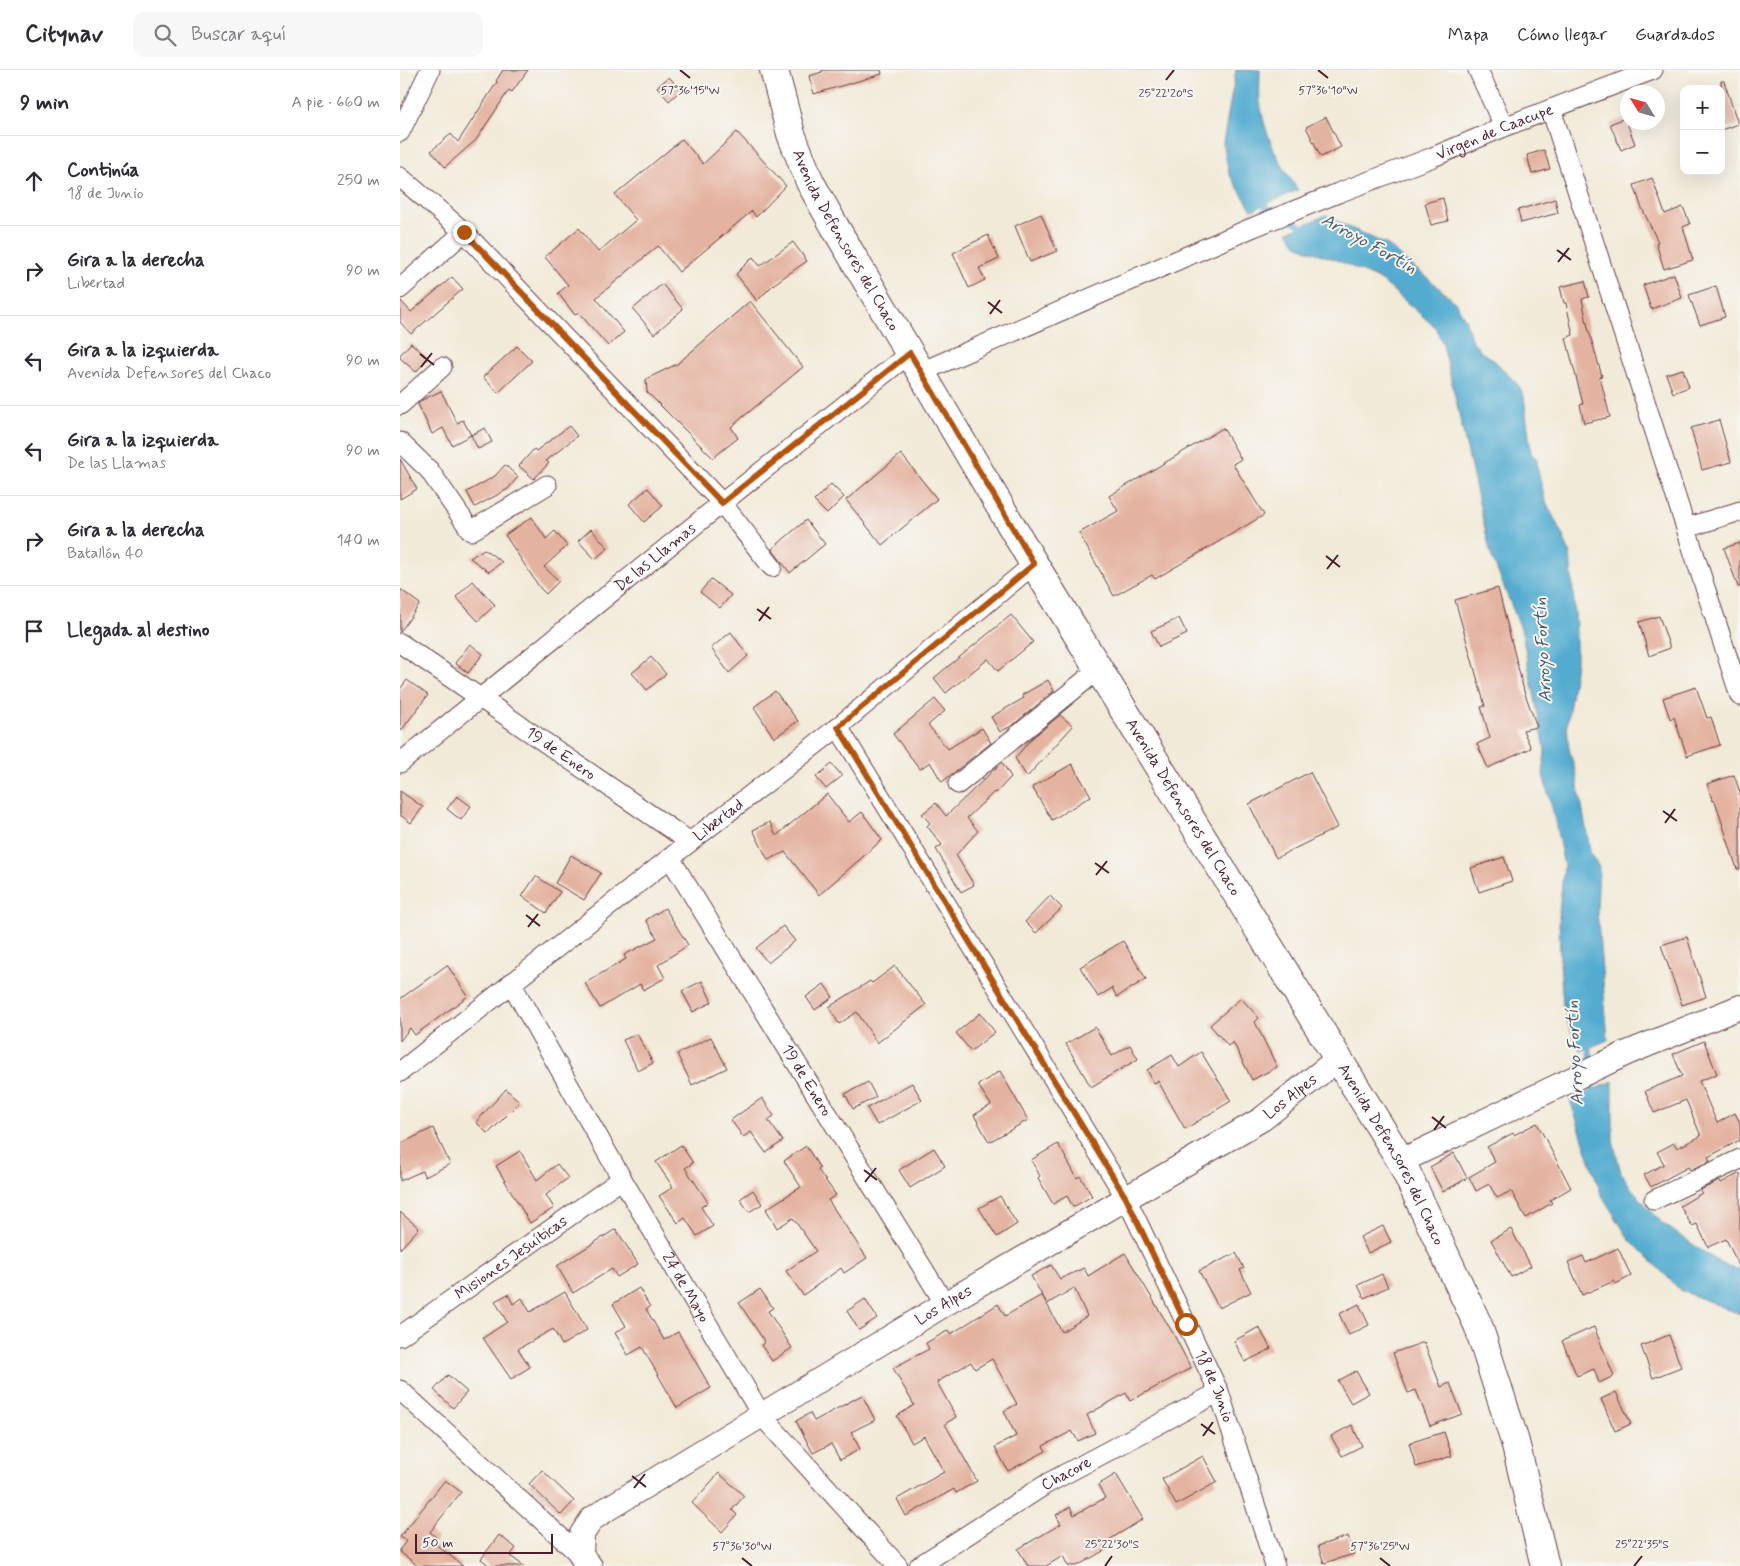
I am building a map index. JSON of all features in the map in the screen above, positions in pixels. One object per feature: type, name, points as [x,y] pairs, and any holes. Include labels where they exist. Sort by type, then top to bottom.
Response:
[{"type":"main road","name":"Avenida Defensores del Chaco","points":[[774,70],[791,134],[810,182],[1034,564],[1401,1161],[1478,1324],[1516,1442],[1545,1566]]},
{"type":"street","points":[[400,132],[430,70]]},
{"type":"street","points":[[1478,70],[1504,127]]},
{"type":"street","name":"Virgen de Caacupe","points":[[1249,229],[1504,127],[1653,70]]},
{"type":"street","points":[[1552,109],[1740,696]]},
{"type":"street","points":[[400,177],[464,232],[722,503],[772,567]]},
{"type":"street","name":"De las Llamas","points":[[400,763],[722,503],[915,363],[1249,229]]},
{"type":"street","points":[[400,290],[464,232]]},
{"type":"street","points":[[400,405],[442,367]]},
{"type":"street","points":[[400,442],[429,470],[471,531],[548,485]]},
{"type":"street","points":[[1686,528],[1740,511]]},
{"type":"street","name":"Libertad","points":[[400,1072],[838,727],[1034,564]]},
{"type":"street","name":"19 de Enero","points":[[400,643],[690,842]]},
{"type":"street","points":[[958,784],[1098,670]]},
{"type":"street","name":"18 de Junio","points":[[838,727],[1126,1198],[1218,1392],[1275,1566]]},
{"type":"street","name":"19 de Enero","points":[[670,858],[945,1304]]},
{"type":"street","name":"24 de Mayo","points":[[511,984],[622,1179],[762,1416],[898,1566]]},
{"type":"street","points":[[1401,1161],[1560,1083],[1627,1053],[1740,1007]]},
{"type":"street","name":"Los Alpes","points":[[586,1561],[582,1534],[592,1519],[945,1304],[1262,1119],[1338,1059]]},
{"type":"street","points":[[1654,1200],[1740,1159]]},
{"type":"street","name":"Misiones Jesuíticas","points":[[400,1336],[622,1179]]},
{"type":"street","points":[[400,1390],[586,1561]]},
{"type":"street","name":"Chacore","points":[[919,1566],[1048,1483],[1218,1392]]},
{"type":"water","points":[[1236,70],[1260,70],[1260,101],[1265,125],[1273,148],[1298,190],[1252,210],[1229,174],[1223,142]]},
{"type":"water","points":[[1326,215],[1388,245],[1456,303],[1466,321],[1471,339],[1481,352],[1495,361],[1519,386],[1524,396],[1531,453],[1537,459],[1537,467],[1545,500],[1570,554],[1576,627],[1576,663],[1567,724],[1569,749],[1575,770],[1591,855],[1599,867],[1597,911],[1608,1040],[1581,1051],[1569,1027],[1563,1006],[1559,911],[1564,866],[1553,811],[1543,775],[1545,749],[1521,629],[1491,555],[1443,344],[1435,327],[1382,281],[1337,260],[1297,245],[1288,232]]},
{"type":"water","points":[[1613,1081],[1613,1141],[1621,1173],[1632,1189],[1662,1223],[1720,1263],[1740,1270],[1740,1314],[1680,1290],[1629,1239],[1601,1194],[1570,1100]]},
{"type":"building","points":[[503,70],[528,70],[512,92],[509,90],[476,140],[445,167],[431,151],[451,134],[458,142]]},
{"type":"building","points":[[822,70],[881,70],[882,74],[814,94],[809,76],[822,72]]},
{"type":"building","points":[[669,77],[681,90],[669,101],[657,87]]},
{"type":"building","points":[[1721,81],[1724,81],[1738,124],[1725,129],[1725,85],[1721,85]]},
{"type":"building","points":[[1326,117],[1341,147],[1321,157],[1306,127]]},
{"type":"building","points":[[1620,120],[1620,130],[1630,130],[1635,144],[1621,150],[1610,124]]},
{"type":"building","points":[[737,132],[786,186],[756,217],[752,211],[679,272],[658,246],[596,298],[624,332],[608,346],[578,312],[575,315],[558,293],[568,285],[545,257],[579,228],[598,252],[636,220],[615,195],[682,139],[703,164]]},
{"type":"building","points":[[1544,150],[1550,169],[1532,174],[1527,155]]},
{"type":"building","points":[[1652,178],[1665,214],[1683,207],[1690,224],[1683,227],[1693,260],[1664,269],[1656,243],[1658,242],[1641,206],[1634,185]]},
{"type":"building","points":[[1443,198],[1448,221],[1431,225],[1425,203]]},
{"type":"building","points":[[1555,199],[1558,213],[1521,223],[1518,210]]},
{"type":"building","points":[[1041,214],[1057,251],[1030,262],[1015,226]]},
{"type":"building","points":[[988,235],[999,259],[979,268],[985,280],[969,288],[953,253]]},
{"type":"building","points":[[793,242],[807,261],[774,284],[757,301],[736,274],[753,257],[760,266]]},
{"type":"building","points":[[1674,274],[1682,298],[1651,309],[1643,285]]},
{"type":"building","points":[[452,277],[463,289],[411,334],[400,322],[400,300],[411,312]]},
{"type":"building","points":[[1585,281],[1589,297],[1582,299],[1602,376],[1600,377],[1610,417],[1584,423],[1580,405],[1583,404],[1566,338],[1573,335],[1566,303],[1564,303],[1560,287]]},
{"type":"building","points":[[662,284],[683,309],[654,334],[633,309]]},
{"type":"building","points":[[1716,286],[1725,317],[1700,325],[1689,295]]},
{"type":"building","points":[[750,301],[803,367],[731,427],[738,438],[713,458],[647,392],[646,379],[677,364]]},
{"type":"building","points":[[411,343],[428,358],[416,372],[400,358],[400,355]]},
{"type":"building","points":[[517,346],[532,361],[498,393],[483,377]]},
{"type":"building","points":[[1683,369],[1689,387],[1673,393],[1666,374]]},
{"type":"building","points":[[441,391],[457,423],[463,420],[471,435],[452,445],[443,428],[432,434],[418,404],[422,400]]},
{"type":"building","points":[[1719,420],[1731,462],[1702,470],[1691,428]]},
{"type":"building","points":[[569,426],[577,436],[546,461],[549,463],[534,479],[519,466],[534,449],[536,451]]},
{"type":"building","points":[[485,428],[492,442],[478,449],[471,435]]},
{"type":"building","points":[[1223,428],[1241,459],[1233,464],[1264,515],[1155,579],[1152,575],[1114,596],[1079,533],[1118,511],[1109,496]]},
{"type":"building","points":[[901,454],[937,499],[882,545],[846,500]]},
{"type":"building","points":[[400,459],[417,489],[400,499]]},
{"type":"building","points":[[505,465],[518,477],[508,489],[475,507],[467,492],[495,476]]},
{"type":"building","points":[[831,484],[844,497],[827,514],[814,501]]},
{"type":"building","points":[[648,488],[663,506],[644,522],[629,504]]},
{"type":"building","points":[[532,517],[546,539],[555,531],[567,546],[544,567],[559,581],[546,594],[540,588],[505,535]]},
{"type":"building","points":[[806,520],[825,544],[790,573],[772,549]]},
{"type":"building","points":[[591,529],[608,548],[595,559],[578,541]]},
{"type":"building","points":[[1740,543],[1740,587],[1738,587],[1724,548]]},
{"type":"building","points":[[484,549],[502,562],[489,572],[470,558]]},
{"type":"building","points":[[711,579],[731,595],[720,608],[700,592]]},
{"type":"building","points":[[473,581],[495,605],[478,621],[456,597]]},
{"type":"building","points":[[1498,588],[1524,691],[1537,727],[1523,730],[1531,748],[1488,768],[1477,744],[1490,738],[1481,707],[1485,706],[1455,600]]},
{"type":"building","points":[[400,589],[420,604],[400,632]]},
{"type":"building","points":[[1011,615],[1033,642],[998,671],[988,659],[946,693],[934,678]]},
{"type":"building","points":[[1659,616],[1670,648],[1649,656],[1639,622]]},
{"type":"building","points":[[1179,618],[1187,634],[1159,647],[1151,631]]},
{"type":"building","points":[[731,632],[748,656],[729,673],[711,648]]},
{"type":"building","points":[[470,644],[483,654],[468,673],[455,663]]},
{"type":"building","points":[[651,657],[666,674],[647,690],[632,673]]},
{"type":"building","points":[[407,680],[428,695],[400,732],[400,689]]},
{"type":"building","points":[[1048,680],[1054,691],[1013,725],[1000,732],[991,717],[1024,698],[1022,695]]},
{"type":"building","points":[[1696,687],[1707,718],[1711,717],[1720,745],[1687,756],[1674,717],[1670,719],[1663,698]]},
{"type":"building","points":[[775,691],[798,721],[774,738],[754,707]]},
{"type":"building","points":[[935,699],[945,711],[928,725],[948,749],[982,728],[991,743],[942,782],[930,762],[920,769],[893,734]]},
{"type":"building","points":[[1060,715],[1073,726],[1027,777],[1015,758],[1031,739]]},
{"type":"building","points":[[1002,762],[1011,777],[967,818],[978,831],[956,855],[974,885],[961,892],[936,849],[942,845],[927,826],[930,823],[922,814],[936,803],[946,816]]},
{"type":"building","points":[[832,764],[842,776],[826,789],[816,777]]},
{"type":"building","points":[[1072,764],[1091,796],[1052,820],[1032,787]]},
{"type":"building","points":[[1310,772],[1338,827],[1276,858],[1249,804]]},
{"type":"building","points":[[1734,775],[1740,792],[1740,869],[1737,869],[1715,801],[1713,801],[1707,784]]},
{"type":"building","points":[[400,791],[423,807],[411,823],[400,815]]},
{"type":"building","points":[[827,794],[849,822],[862,812],[882,840],[819,895],[785,852],[768,860],[753,830],[770,822],[776,836]]},
{"type":"building","points":[[457,796],[471,806],[461,820],[447,809]]},
{"type":"building","points":[[571,855],[601,873],[584,900],[555,883]]},
{"type":"building","points":[[1504,857],[1512,881],[1479,892],[1471,868]]},
{"type":"building","points":[[536,876],[560,892],[546,913],[522,896]]},
{"type":"building","points":[[1050,896],[1062,908],[1036,933],[1025,922]]},
{"type":"building","points":[[665,908],[688,945],[658,965],[665,978],[643,990],[640,984],[600,1008],[585,983],[626,959],[624,955],[657,938],[646,920]]},
{"type":"building","points":[[783,926],[795,941],[768,963],[756,948]]},
{"type":"building","points":[[1687,937],[1706,997],[1682,1005],[1661,945]]},
{"type":"building","points":[[1123,941],[1146,979],[1117,997],[1112,988],[1098,997],[1080,967]]},
{"type":"building","points":[[447,965],[468,996],[415,1035],[410,1028],[400,1041],[400,999]]},
{"type":"building","points":[[895,966],[926,1005],[877,1043],[857,1012],[839,1024],[829,1007],[870,981],[872,983]]},
{"type":"building","points":[[702,981],[712,1002],[693,1012],[682,991]]},
{"type":"building","points":[[824,984],[833,997],[815,1010],[806,997]]},
{"type":"building","points":[[1241,998],[1259,1018],[1255,1022],[1277,1067],[1252,1080],[1233,1042],[1228,1046],[1210,1025]]},
{"type":"building","points":[[980,1013],[995,1032],[971,1051],[956,1033]]},
{"type":"building","points":[[1095,1027],[1112,1056],[1130,1045],[1138,1059],[1091,1087],[1066,1044]]},
{"type":"building","points":[[637,1034],[653,1063],[638,1071],[623,1040]]},
{"type":"building","points":[[711,1037],[727,1068],[692,1085],[677,1054]]},
{"type":"building","points":[[1704,1041],[1717,1074],[1699,1081],[1717,1123],[1735,1113],[1740,1123],[1740,1140],[1708,1157],[1710,1161],[1690,1170],[1688,1167],[1651,1187],[1644,1175],[1664,1164],[1657,1152],[1674,1143],[1677,1148],[1701,1136],[1686,1100],[1654,1113],[1645,1091],[1682,1076],[1673,1054]]},
{"type":"building","points":[[1201,1052],[1231,1101],[1185,1129],[1158,1081],[1154,1083],[1147,1070],[1172,1055],[1179,1067]]},
{"type":"building","points":[[1000,1071],[1028,1120],[989,1142],[974,1115],[991,1105],[978,1085]]},
{"type":"building","points":[[868,1082],[876,1097],[853,1109],[845,1094]]},
{"type":"building","points":[[912,1083],[922,1100],[877,1125],[867,1108]]},
{"type":"building","points":[[506,1089],[520,1102],[488,1134],[476,1122]]},
{"type":"building","points":[[762,1098],[774,1116],[768,1120],[783,1141],[766,1153],[751,1132],[743,1137],[731,1120]]},
{"type":"building","points":[[1537,1123],[1571,1188],[1550,1200],[1552,1203],[1526,1218],[1511,1191],[1497,1198],[1489,1184],[1476,1191],[1469,1177],[1495,1162],[1487,1147]]},
{"type":"building","points":[[433,1128],[450,1164],[425,1177],[422,1171],[400,1181],[400,1144]]},
{"type":"building","points":[[1058,1144],[1077,1178],[1080,1176],[1092,1196],[1073,1207],[1067,1196],[1053,1204],[1038,1178],[1040,1176],[1031,1160]]},
{"type":"building","points":[[681,1145],[693,1163],[685,1168],[708,1202],[701,1207],[713,1226],[697,1236],[685,1218],[678,1223],[659,1196],[673,1187],[656,1162]]},
{"type":"building","points":[[806,1146],[820,1168],[818,1170],[836,1195],[828,1200],[867,1258],[844,1273],[841,1268],[803,1295],[786,1271],[816,1251],[793,1218],[777,1228],[766,1209],[801,1187],[784,1161]]},
{"type":"building","points":[[934,1148],[945,1166],[910,1188],[899,1170]]},
{"type":"building","points":[[520,1151],[537,1180],[557,1164],[568,1178],[546,1195],[554,1208],[530,1223],[496,1166]]},
{"type":"building","points":[[1454,1153],[1467,1178],[1443,1192],[1430,1167]]},
{"type":"building","points":[[1740,1173],[1740,1268],[1726,1239],[1708,1247],[1697,1224],[1692,1226],[1680,1206],[1702,1193],[1700,1190],[1720,1181],[1721,1183]]},
{"type":"building","points":[[753,1190],[762,1204],[749,1212],[740,1199]]},
{"type":"building","points":[[1000,1196],[1017,1224],[997,1237],[979,1208]]},
{"type":"building","points":[[400,1212],[419,1228],[400,1249]]},
{"type":"building","points":[[1383,1226],[1391,1242],[1368,1253],[1360,1237]]},
{"type":"building","points":[[616,1229],[638,1264],[617,1277],[612,1269],[573,1293],[557,1266]]},
{"type":"building","points":[[1511,1229],[1531,1266],[1511,1277],[1491,1240]]},
{"type":"building","points":[[1618,1248],[1631,1276],[1616,1284],[1614,1281],[1582,1295],[1568,1262],[1583,1256],[1586,1263]]},
{"type":"building","points":[[1125,1253],[1174,1335],[1191,1368],[1130,1401],[1126,1393],[1087,1415],[1095,1433],[1078,1441],[1072,1431],[1043,1446],[1046,1451],[1008,1471],[995,1447],[1016,1436],[1004,1411],[1017,1404],[992,1359],[975,1369],[971,1362],[937,1382],[956,1417],[945,1424],[977,1481],[956,1493],[954,1489],[906,1516],[897,1499],[944,1472],[924,1436],[912,1443],[897,1416],[914,1405],[893,1368],[929,1349],[926,1343],[949,1330],[951,1334],[998,1304],[1005,1316],[1042,1295],[1031,1276],[1051,1265],[1060,1279],[1084,1268],[1088,1276]],"holes":[[[1074,1288],[1087,1316],[1062,1332],[1047,1304]]]},
{"type":"building","points":[[1236,1253],[1244,1268],[1240,1270],[1251,1292],[1219,1308],[1199,1271]]},
{"type":"building","points":[[1382,1274],[1388,1287],[1364,1298],[1358,1285]]},
{"type":"building","points":[[639,1288],[650,1307],[646,1309],[664,1340],[678,1332],[711,1388],[677,1408],[642,1347],[628,1355],[615,1333],[626,1326],[613,1304]]},
{"type":"building","points":[[760,1289],[773,1308],[768,1311],[792,1348],[772,1361],[761,1345],[765,1342],[739,1303]]},
{"type":"building","points":[[565,1292],[587,1330],[562,1345],[553,1329],[518,1349],[530,1367],[511,1379],[483,1338],[507,1322],[495,1301],[508,1294],[513,1304],[522,1298],[530,1312]]},
{"type":"building","points":[[865,1299],[877,1318],[859,1330],[847,1311]]},
{"type":"building","points":[[1359,1304],[1369,1325],[1349,1335],[1339,1314]]},
{"type":"building","points":[[1259,1327],[1271,1349],[1245,1362],[1234,1341]]},
{"type":"building","points":[[1594,1327],[1614,1376],[1599,1383],[1594,1369],[1577,1376],[1562,1341]]},
{"type":"building","points":[[1669,1335],[1681,1367],[1653,1378],[1641,1346]]},
{"type":"building","points":[[1424,1342],[1441,1387],[1450,1383],[1462,1414],[1430,1426],[1416,1390],[1408,1393],[1393,1353]]},
{"type":"building","points":[[1356,1371],[1369,1393],[1351,1403],[1338,1381]]},
{"type":"building","points":[[448,1375],[467,1392],[453,1408],[434,1390]]},
{"type":"building","points":[[1616,1392],[1631,1424],[1615,1431],[1601,1399]]},
{"type":"building","points":[[862,1395],[875,1420],[851,1432],[860,1449],[840,1460],[831,1444],[813,1453],[796,1421],[810,1413],[814,1421]]},
{"type":"building","points":[[1352,1425],[1362,1446],[1342,1456],[1331,1436]]},
{"type":"building","points":[[1444,1432],[1452,1456],[1416,1467],[1409,1443]]},
{"type":"building","points":[[1203,1456],[1217,1482],[1176,1505],[1162,1479]]},
{"type":"building","points":[[542,1470],[574,1501],[561,1515],[529,1484]]},
{"type":"building","points":[[719,1473],[744,1496],[732,1510],[737,1515],[722,1532],[692,1503]]},
{"type":"building","points":[[1116,1474],[1143,1519],[1109,1540],[1112,1546],[1077,1566],[1068,1566],[1063,1556],[1046,1566],[1028,1566],[1018,1549],[1061,1524],[1056,1515],[1070,1507],[1074,1515],[1105,1498],[1098,1485]]},
{"type":"building","points":[[445,1480],[461,1492],[430,1532],[437,1538],[434,1543],[463,1566],[418,1566],[400,1552],[406,1541],[400,1537]]},
{"type":"building","points":[[499,1535],[516,1548],[510,1556],[524,1566],[490,1566],[481,1559]]},
{"type":"building","points":[[1348,1536],[1354,1554],[1324,1563],[1318,1546]]},
{"type":"waterway","name":"Arroyo Fortín","points":[[1258,202],[1278,213]]},
{"type":"waterway","name":"Arroyo Fortín","points":[[1287,218],[1307,229]]},
{"type":"waterway","name":"Arroyo Fortín","points":[[1589,1042],[1591,1065]]},
{"type":"waterway","name":"Arroyo Fortín","points":[[1591,1076],[1593,1097]]},
{"type":"route","points":[[464,232],[722,503],[910,353],[1034,564],[838,727],[1126,1198],[1186,1324]]}]
